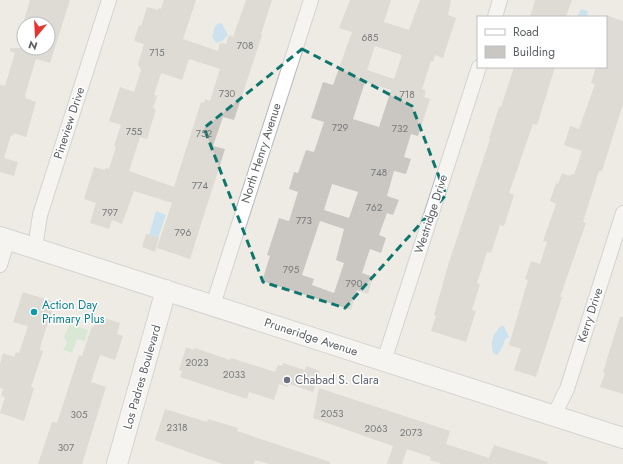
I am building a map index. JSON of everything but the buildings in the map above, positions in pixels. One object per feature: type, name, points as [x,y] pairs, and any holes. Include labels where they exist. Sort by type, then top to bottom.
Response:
[{"type":"main road","name":"Pruneridge Avenue","points":[[4,238],[623,438]]},
{"type":"main road","name":"Los Padres Boulevard","points":[[120,463],[166,290]]},
{"type":"street","name":"Pineview Drive","points":[[35,248],[40,215],[109,0]]},
{"type":"street","name":"North Henry Avenue","points":[[212,305],[311,0]]},
{"type":"street","points":[[495,16],[500,0]]},
{"type":"street","name":"Westridge Drive","points":[[384,361],[478,68]]},
{"type":"street","name":"Kerry Drive","points":[[554,415],[567,389],[623,213]]},
{"type":"street","points":[[0,265],[4,238]]},
{"type":"highlighted area","points":[[302,49],[412,106],[446,195],[345,308],[263,282],[204,128]]},
{"type":"green space","points":[[70,324],[88,330],[85,341],[77,339],[72,353],[63,350],[67,343],[64,336]]},
{"type":"water","points":[[581,9],[588,11],[587,16],[578,16]]},
{"type":"water","points":[[219,23],[222,24],[228,35],[222,41],[216,43],[212,37],[215,26]]},
{"type":"water","points":[[156,211],[166,215],[158,238],[149,235]]},
{"type":"water","points":[[501,326],[504,326],[509,337],[505,339],[497,355],[494,354],[492,343],[494,336]]},
{"type":"place","name":"Action Day Primary Plus","points":[[34,312]]},
{"type":"place","name":"Chabad S. Clara","points":[[287,380]]}]
